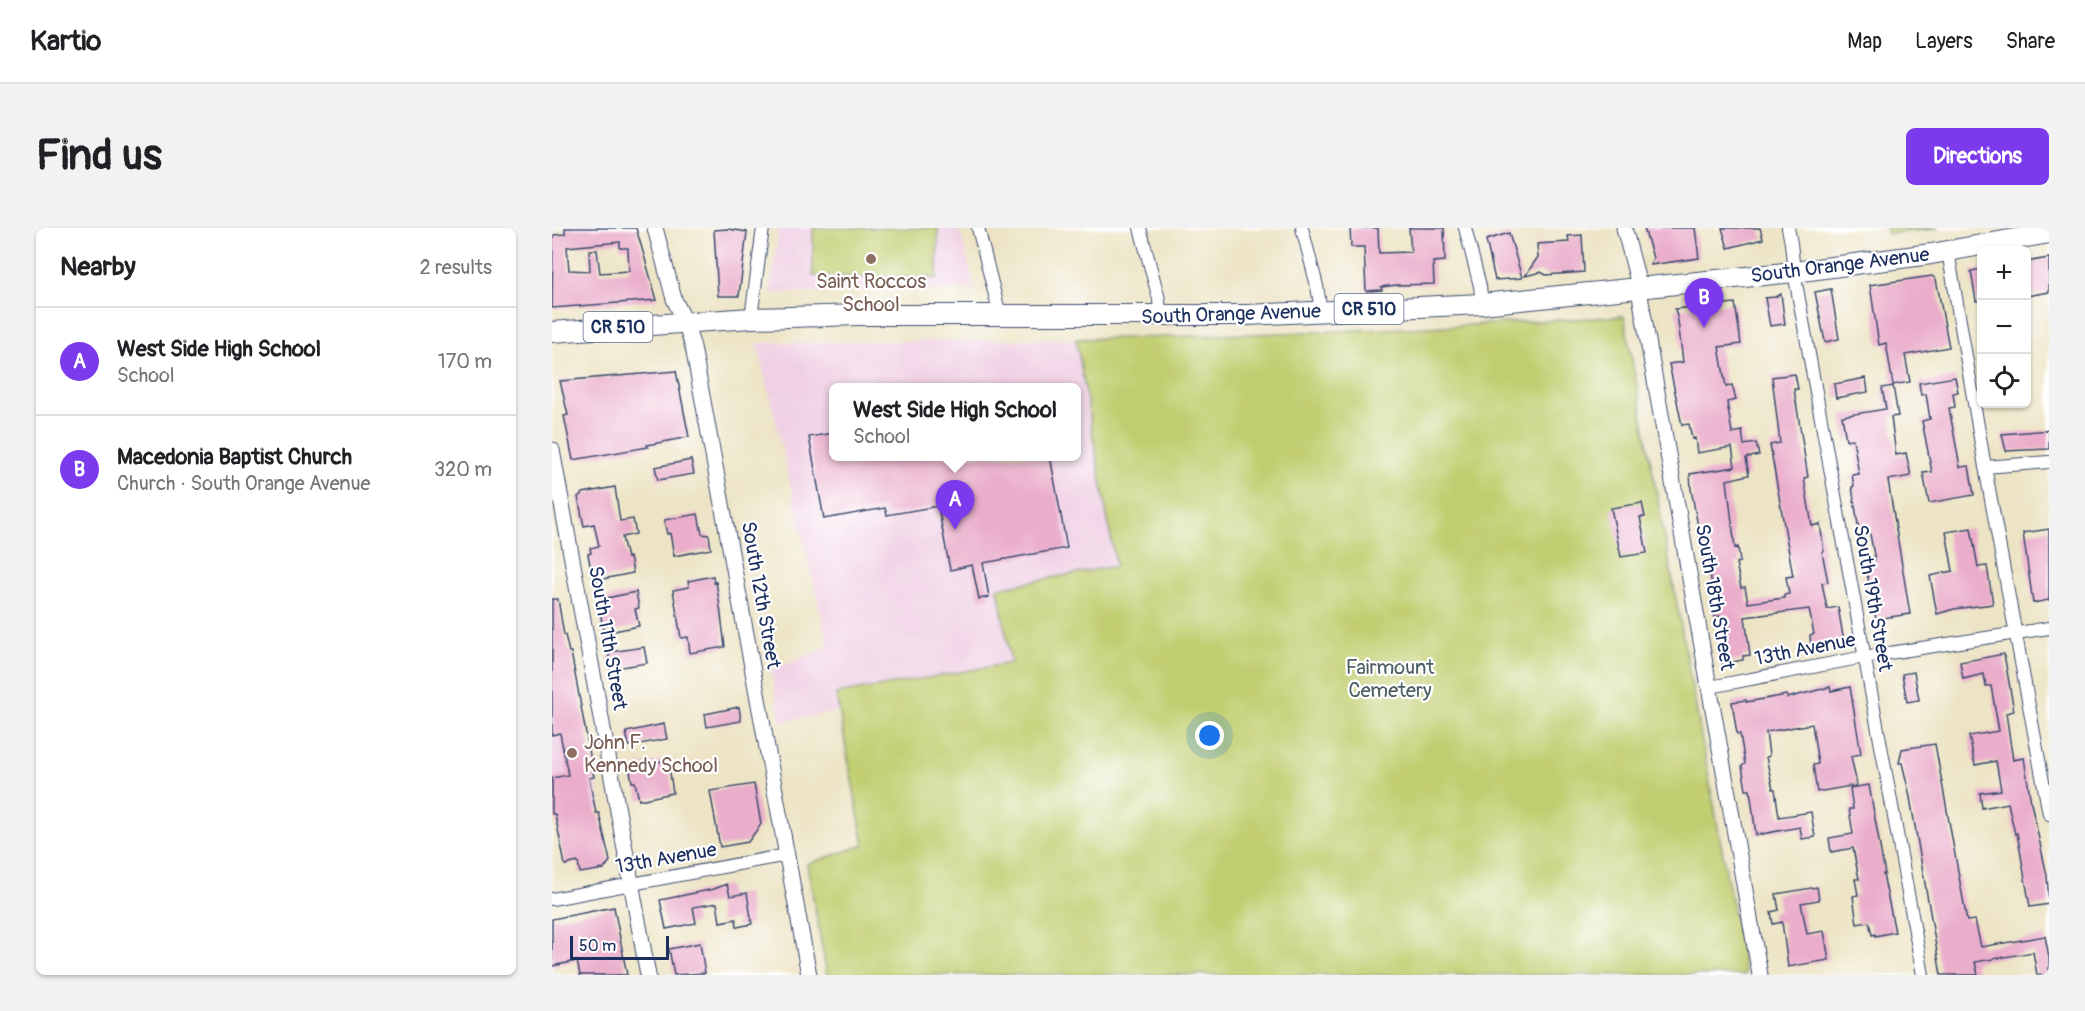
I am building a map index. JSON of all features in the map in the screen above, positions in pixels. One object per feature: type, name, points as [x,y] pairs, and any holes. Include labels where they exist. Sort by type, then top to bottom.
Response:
[{"type":"main road","name":"South Orange Avenue","points":[[552,332],[751,318],[1000,315],[1160,317],[1482,304],[1794,272],[1948,251],[2049,232]]},
{"type":"street","name":"South 12th Street","points":[[655,228],[674,299],[692,340],[809,975]]},
{"type":"street","points":[[751,318],[763,228]]},
{"type":"street","points":[[978,228],[1000,315]]},
{"type":"street","points":[[1140,228],[1159,299],[1160,317]]},
{"type":"street","points":[[1302,228],[1321,311]]},
{"type":"street","points":[[1465,228],[1480,286],[1482,304]]},
{"type":"street","name":"South 18th Street","points":[[1624,228],[1636,273],[1760,975]]},
{"type":"street","name":"South 19th Street","points":[[1788,228],[1794,272],[1923,975]]},
{"type":"street","points":[[1948,251],[1985,466],[2045,776],[2049,814]]},
{"type":"street","name":"South 11th Street","points":[[552,450],[648,975]]},
{"type":"street","points":[[1985,466],[2049,462]]},
{"type":"street","name":"13th Avenue","points":[[1710,687],[1864,657],[2049,628]]},
{"type":"street","name":"13th Avenue","points":[[552,899],[787,855]]},
{"type":"shaded area","name":"Saint Roccos School","points":[[779,228],[959,228],[975,289],[770,293]]},
{"type":"shaded area","points":[[1076,339],[1116,566],[998,588],[1011,663],[836,694],[839,711],[781,722],[771,670],[829,647],[757,343]]},
{"type":"shaded area","name":"John F. Kennedy School","points":[[580,694],[601,809],[552,818],[552,698]]},
{"type":"green space","points":[[813,228],[938,228],[937,278],[813,276]]},
{"type":"green space","points":[[1886,228],[1940,228],[1887,234]]},
{"type":"green space","name":"Fairmount Cemetery","points":[[1624,316],[1745,975],[827,975],[807,864],[864,845],[836,694],[1011,663],[998,588],[1116,566],[1076,339],[1350,330]]},
{"type":"building","points":[[565,228],[636,228],[657,300],[552,308],[553,235],[565,234]],"holes":[[[620,242],[620,248],[628,248],[629,271],[600,273],[597,250],[589,250],[590,271],[569,270],[567,247]]]},
{"type":"building","points":[[1350,228],[1378,228],[1379,253],[1411,252],[1409,228],[1444,228],[1445,261],[1433,262],[1434,284],[1397,285],[1381,287],[1382,290],[1366,291],[1364,247],[1351,247]]},
{"type":"building","points":[[1644,228],[1695,228],[1699,258],[1650,265],[1653,258]]},
{"type":"building","points":[[1722,228],[1760,228],[1763,239],[1728,248]]},
{"type":"building","points":[[728,229],[747,232],[739,296],[718,296],[714,230]]},
{"type":"building","points":[[1509,233],[1522,278],[1495,280],[1486,240]]},
{"type":"building","points":[[1582,235],[1584,272],[1546,275],[1541,272],[1525,276],[1538,257],[1537,244],[1569,242],[1568,236]]},
{"type":"building","points":[[2049,258],[2049,292],[2031,295],[2031,261]]},
{"type":"building","points":[[1977,270],[1977,301],[1976,301],[1971,271]]},
{"type":"building","points":[[1932,276],[1936,279],[1949,347],[1905,355],[1910,382],[1893,385],[1886,343],[1879,345],[1870,285]]},
{"type":"building","points":[[1831,289],[1839,339],[1825,342],[1815,292]]},
{"type":"building","points":[[1781,294],[1785,324],[1770,326],[1765,298]]},
{"type":"building","points":[[1735,303],[1741,344],[1719,347],[1726,387],[1732,385],[1736,400],[1727,402],[1732,433],[1742,431],[1744,445],[1756,443],[1759,455],[1746,458],[1749,475],[1727,480],[1735,548],[1738,547],[1740,562],[1736,563],[1741,588],[1745,587],[1748,603],[1784,598],[1784,595],[1789,594],[1786,577],[1793,576],[1770,445],[1780,443],[1772,377],[1795,374],[1798,389],[1794,389],[1808,477],[1804,478],[1812,526],[1820,524],[1824,551],[1822,552],[1828,582],[1822,583],[1827,609],[1838,607],[1844,642],[1811,647],[1810,635],[1814,634],[1809,609],[1745,617],[1750,655],[1743,656],[1743,660],[1722,664],[1720,652],[1726,651],[1720,616],[1714,617],[1711,591],[1713,591],[1709,568],[1706,569],[1690,474],[1735,467],[1732,447],[1697,453],[1695,438],[1692,439],[1689,424],[1682,425],[1669,364],[1683,362],[1675,309]]},
{"type":"building","points":[[676,371],[689,437],[647,445],[648,447],[573,460],[564,416],[568,415],[560,381]]},
{"type":"building","points":[[1955,377],[1958,392],[1953,393],[1955,407],[1949,408],[1960,467],[1969,466],[1974,495],[1929,503],[1923,473],[1932,472],[1922,421],[1930,419],[1926,394],[1921,395],[1919,383]]},
{"type":"building","points":[[1866,378],[1868,392],[1836,398],[1834,384]]},
{"type":"building","points":[[1893,386],[1898,416],[1891,417],[1896,455],[1906,453],[1911,476],[1888,480],[1910,614],[1876,619],[1866,568],[1868,568],[1867,561],[1875,560],[1869,529],[1859,531],[1852,475],[1859,474],[1853,439],[1846,440],[1842,416],[1886,409],[1882,388]]},
{"type":"building","points":[[2049,430],[2049,449],[2006,451],[2002,434]]},
{"type":"building","points":[[829,434],[829,461],[1051,461],[1067,548],[983,563],[989,597],[979,599],[972,565],[950,570],[938,506],[887,515],[885,508],[824,519],[809,437]]},
{"type":"building","points":[[691,460],[694,474],[658,480],[655,467]]},
{"type":"building","points":[[615,487],[620,521],[633,519],[636,534],[622,537],[627,558],[630,557],[633,573],[593,581],[588,554],[591,553],[590,548],[599,546],[594,524],[584,526],[578,497],[583,493]]},
{"type":"building","points":[[1642,503],[1645,517],[1640,517],[1647,553],[1621,557],[1611,508]]},
{"type":"building","points":[[698,514],[702,534],[709,535],[711,549],[674,556],[670,533],[667,534],[664,520]]},
{"type":"building","points":[[1971,528],[1978,567],[1987,566],[1993,604],[1954,609],[1937,614],[1930,576],[1953,571],[1946,532]]},
{"type":"building","points":[[2049,529],[2049,600],[2033,603],[2023,533]]},
{"type":"building","points":[[713,576],[714,583],[716,582],[725,647],[690,653],[688,637],[681,638],[673,590],[689,587],[688,581]]},
{"type":"building","points":[[636,592],[639,608],[635,609],[639,626],[604,633],[599,607],[602,599]]},
{"type":"building","points":[[552,599],[558,599],[564,635],[569,652],[571,652],[594,777],[589,778],[610,861],[604,869],[580,873],[578,862],[565,865],[555,814],[552,814],[552,778],[568,775],[560,733],[552,735]]},
{"type":"building","points":[[644,647],[647,663],[610,669],[608,658],[611,652]]},
{"type":"building","points":[[2004,654],[2014,711],[2006,713],[2013,760],[2024,758],[2031,803],[2047,875],[2049,904],[2030,907],[2017,833],[2015,834],[2008,803],[1982,808],[1980,793],[2001,790],[1996,761],[1975,765],[1969,736],[1999,731],[1991,686],[1986,686],[1984,674],[1963,679],[1960,662]]},
{"type":"building","points":[[1914,672],[1919,700],[1907,702],[1902,674]]},
{"type":"building","points":[[1830,687],[1831,691],[1850,687],[1861,754],[1851,756],[1857,785],[1817,792],[1813,765],[1818,764],[1812,724],[1766,732],[1769,756],[1766,757],[1773,789],[1775,789],[1779,817],[1811,812],[1815,837],[1802,839],[1800,827],[1756,835],[1750,790],[1746,790],[1742,766],[1745,764],[1740,734],[1737,734],[1732,702],[1787,695],[1787,698]]},
{"type":"building","points":[[739,707],[741,721],[707,727],[705,714]]},
{"type":"building","points":[[664,724],[667,739],[629,746],[626,732]]},
{"type":"building","points":[[1935,744],[1967,921],[1975,920],[1981,947],[2045,936],[2049,957],[2049,975],[2037,975],[2033,952],[1975,962],[1978,975],[1941,975],[1909,792],[1902,763],[1899,763],[1902,749]]},
{"type":"building","points":[[668,760],[673,793],[639,800],[630,772],[637,766]]},
{"type":"building","points":[[754,784],[761,824],[748,842],[720,847],[710,791]]},
{"type":"building","points":[[1869,785],[1895,932],[1875,936],[1875,934],[1872,935],[1869,922],[1857,924],[1853,896],[1858,895],[1855,879],[1859,879],[1853,848],[1831,852],[1829,838],[1853,834],[1849,809],[1853,809],[1850,788]]},
{"type":"building","points":[[727,884],[730,896],[747,893],[752,924],[737,927],[736,919],[720,922],[717,903],[693,907],[696,923],[666,929],[660,900],[714,889]]},
{"type":"building","points":[[1817,887],[1819,900],[1801,903],[1807,934],[1824,931],[1829,960],[1788,967],[1782,922],[1773,924],[1771,912],[1779,910],[1776,894]]},
{"type":"building","points":[[614,907],[627,975],[580,975],[577,961],[552,966],[552,919]]},
{"type":"building","points":[[700,943],[705,973],[674,975],[669,949]]},
{"type":"place","name":"Saint Roccos School","points":[[871,259]]},
{"type":"place","name":"Macedonia Baptist Church","points":[[1704,328]]},
{"type":"place","name":"West Side High School","points":[[955,530]]},
{"type":"place","name":"John F. Kennedy School","points":[[572,753]]}]
